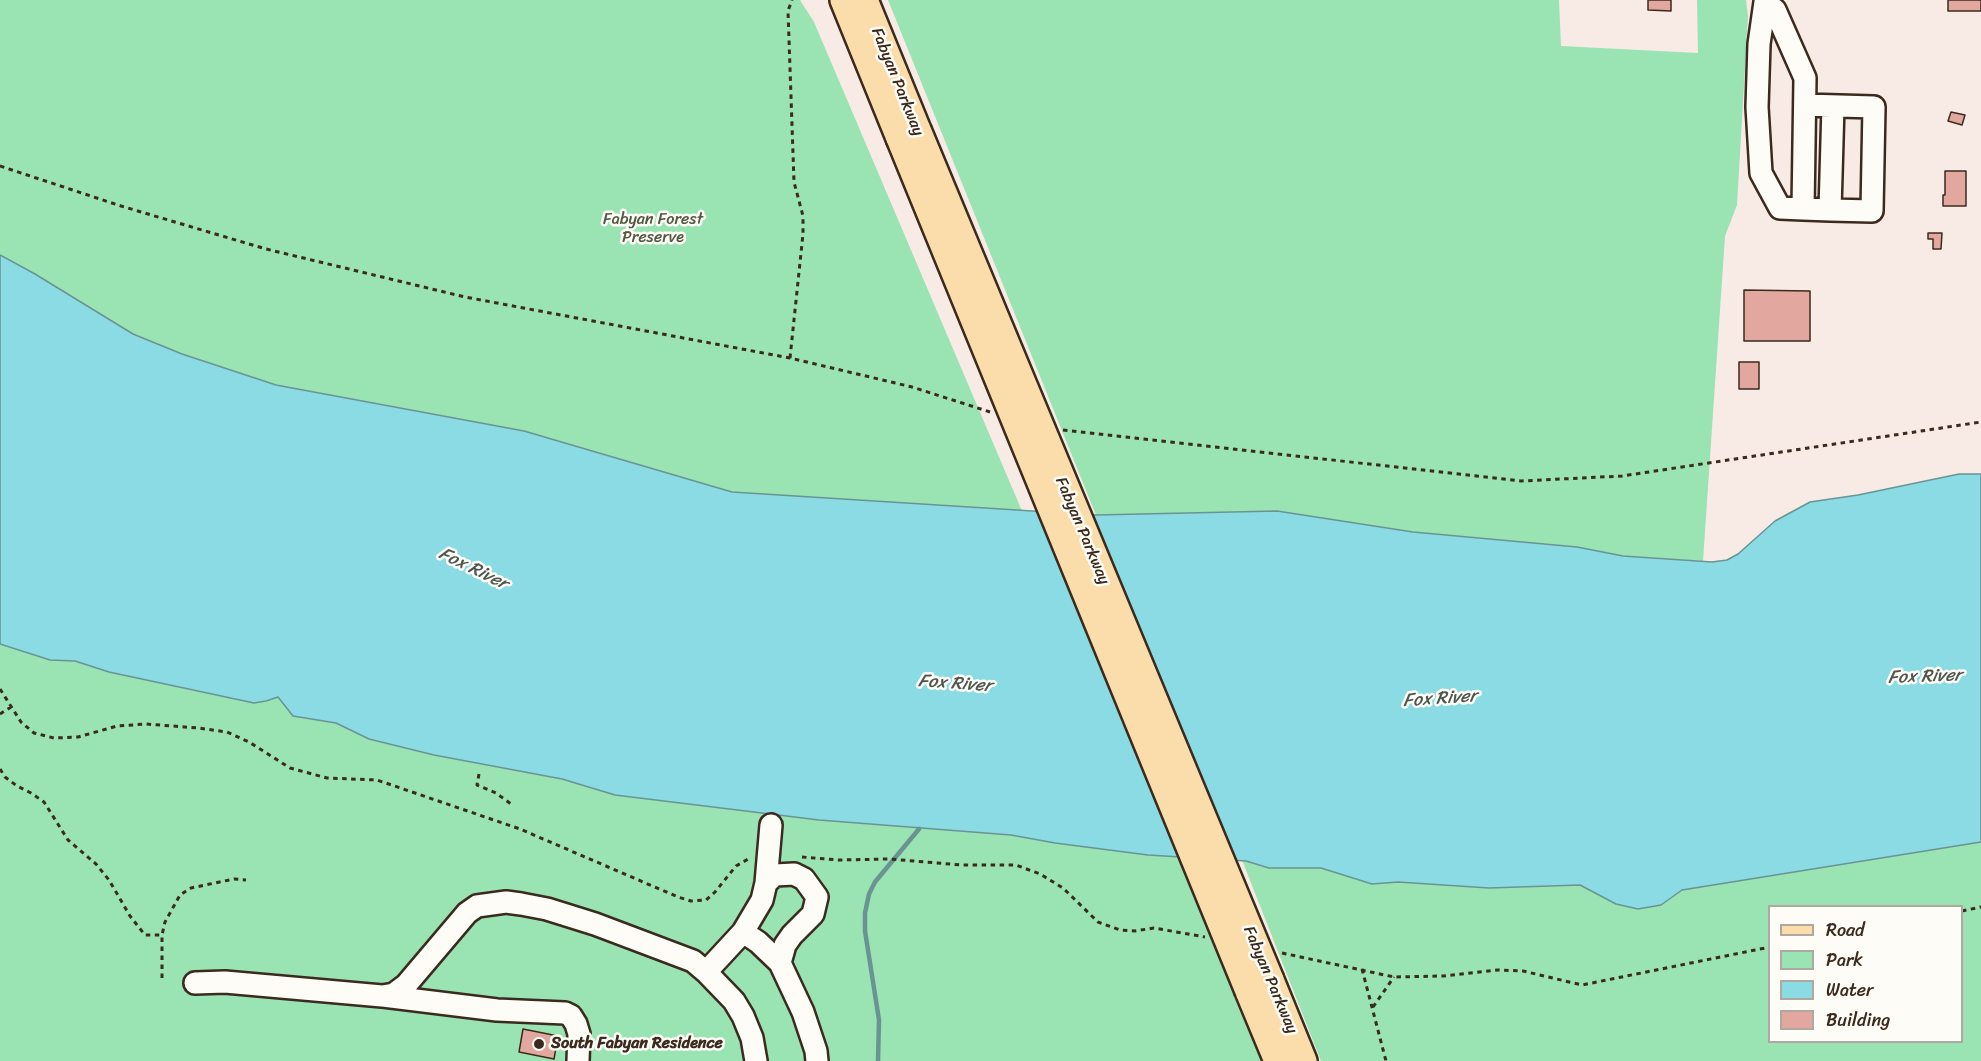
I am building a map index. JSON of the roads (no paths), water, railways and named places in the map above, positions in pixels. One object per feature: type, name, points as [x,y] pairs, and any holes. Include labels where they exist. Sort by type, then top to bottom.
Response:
[{"type":"main road","name":"Fabyan Parkway","points":[[844,0],[908,134],[1259,986],[1303,1061]]},
{"type":"main road","name":"Fabyan Parkway","points":[[864,0],[908,134]]},
{"type":"main road","name":"Fabyan Parkway","points":[[1259,986],[1278,1061]]},
{"type":"lane","points":[[1764,1],[1759,44],[1757,107],[1761,173],[1780,208],[1872,211],[1874,107],[1805,105]]},
{"type":"lane","points":[[1764,1],[1774,10],[1806,78],[1803,209]]},
{"type":"lane","points":[[1830,210],[1833,106]]},
{"type":"lane","points":[[706,972],[743,932],[762,900],[766,884],[771,825]]},
{"type":"lane","points":[[766,884],[775,875],[794,874],[804,879],[817,897],[813,914],[785,945],[780,963]]},
{"type":"lane","points":[[382,996],[394,994],[406,985],[467,914],[477,906],[506,902],[547,909],[596,924],[693,961],[734,1001],[752,1038],[756,1061]]},
{"type":"lane","points":[[743,932],[758,942],[780,963],[803,1012],[817,1061]]},
{"type":"lane","points":[[195,983],[225,982],[382,996],[497,1010],[565,1013],[576,1023],[579,1034],[578,1061]]},
{"type":"water","name":"Fox River","points":[[0,255],[133,334],[182,354],[276,385],[524,431],[732,492],[1096,515],[1277,511],[1413,532],[1577,547],[1623,556],[1712,562],[1727,560],[1738,554],[1775,521],[1810,502],[1858,495],[1959,474],[1981,474],[1981,842],[1682,890],[1661,905],[1638,909],[1616,904],[1580,885],[1489,888],[1398,882],[1372,884],[1321,868],[1269,868],[1246,861],[1148,855],[1011,835],[819,820],[615,795],[562,779],[434,755],[369,739],[336,723],[293,716],[278,697],[254,703],[109,672],[75,661],[50,660],[0,644]]},
{"type":"waterway","points":[[878,1061],[879,1020],[865,931],[865,913],[869,894],[875,882],[919,829]]},
{"type":"place","name":"South Fabyan Residence","points":[[539,1044]]},
{"type":"park label","name":"Fabyan Forest Preserve","points":[[653,229]]}]
